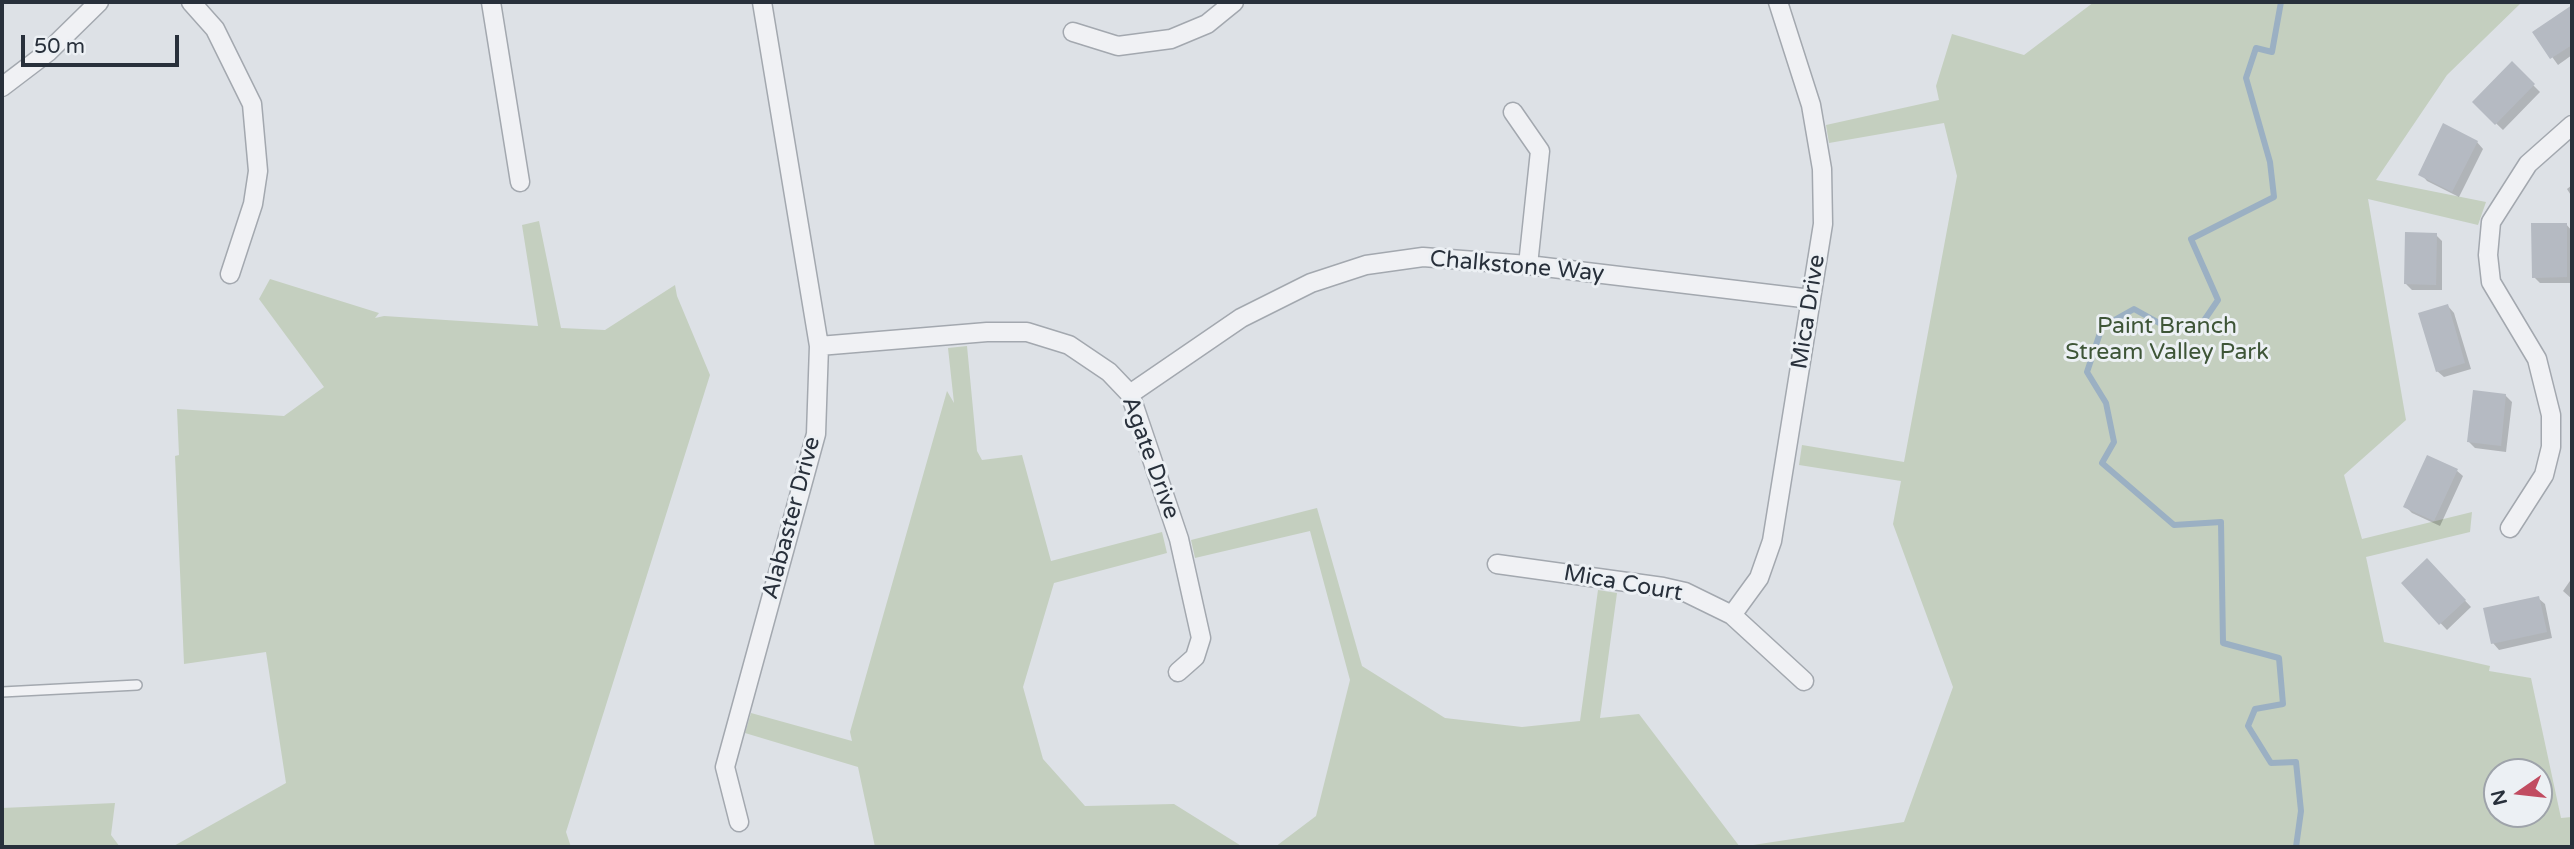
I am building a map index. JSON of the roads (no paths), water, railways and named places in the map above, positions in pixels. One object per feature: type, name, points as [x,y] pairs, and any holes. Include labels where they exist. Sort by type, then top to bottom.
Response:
[{"type":"street","points":[[2,87],[48,52],[99,2]]},
{"type":"street","points":[[191,2],[215,29],[252,104],[258,171],[253,204],[230,274]]},
{"type":"street","points":[[491,2],[520,182]]},
{"type":"street","name":"Alabaster Drive","points":[[739,822],[725,767],[816,434],[819,346],[762,2]]},
{"type":"street","points":[[1073,32],[1118,46],[1171,40],[1207,24],[1234,2]]},
{"type":"street","name":"Mica Drive","points":[[1732,615],[1759,578],[1772,541],[1823,224],[1822,169],[1811,105],[1778,2]]},
{"type":"street","points":[[1513,113],[1540,151],[1528,265]]},
{"type":"street","points":[[2510,528],[2544,475],[2550,447],[2551,415],[2537,359],[2491,282],[2487,255],[2491,222],[2528,164],[2572,125]]},
{"type":"street","name":"Chalkstone Way","points":[[1130,394],[1241,318],[1311,283],[1366,265],[1423,257],[1528,265],[1811,299]]},
{"type":"street","name":"Agate Drive","points":[[819,346],[987,331],[1027,332],[1069,345],[1109,372],[1130,394],[1179,539],[1201,638],[1195,657],[1178,672]]},
{"type":"street","name":"Mica Court","points":[[1497,564],[1685,592],[1732,615],[1804,681]]},
{"type":"lane","points":[[2,692],[136,685]]},
{"type":"waterway","points":[[2281,2],[2272,52],[2256,48],[2246,78],[2270,162],[2274,197],[2191,239],[2218,300],[2203,322],[2170,329],[2134,309],[2102,327],[2087,372],[2106,403],[2114,442],[2102,463],[2174,525],[2221,522],[2223,643],[2279,658],[2283,704],[2255,709],[2248,726],[2271,763],[2296,762],[2301,811],[2296,847]]},
{"type":"park label","name":"Paint Branch Stream Valley Park","points":[[2167,340]]}]
